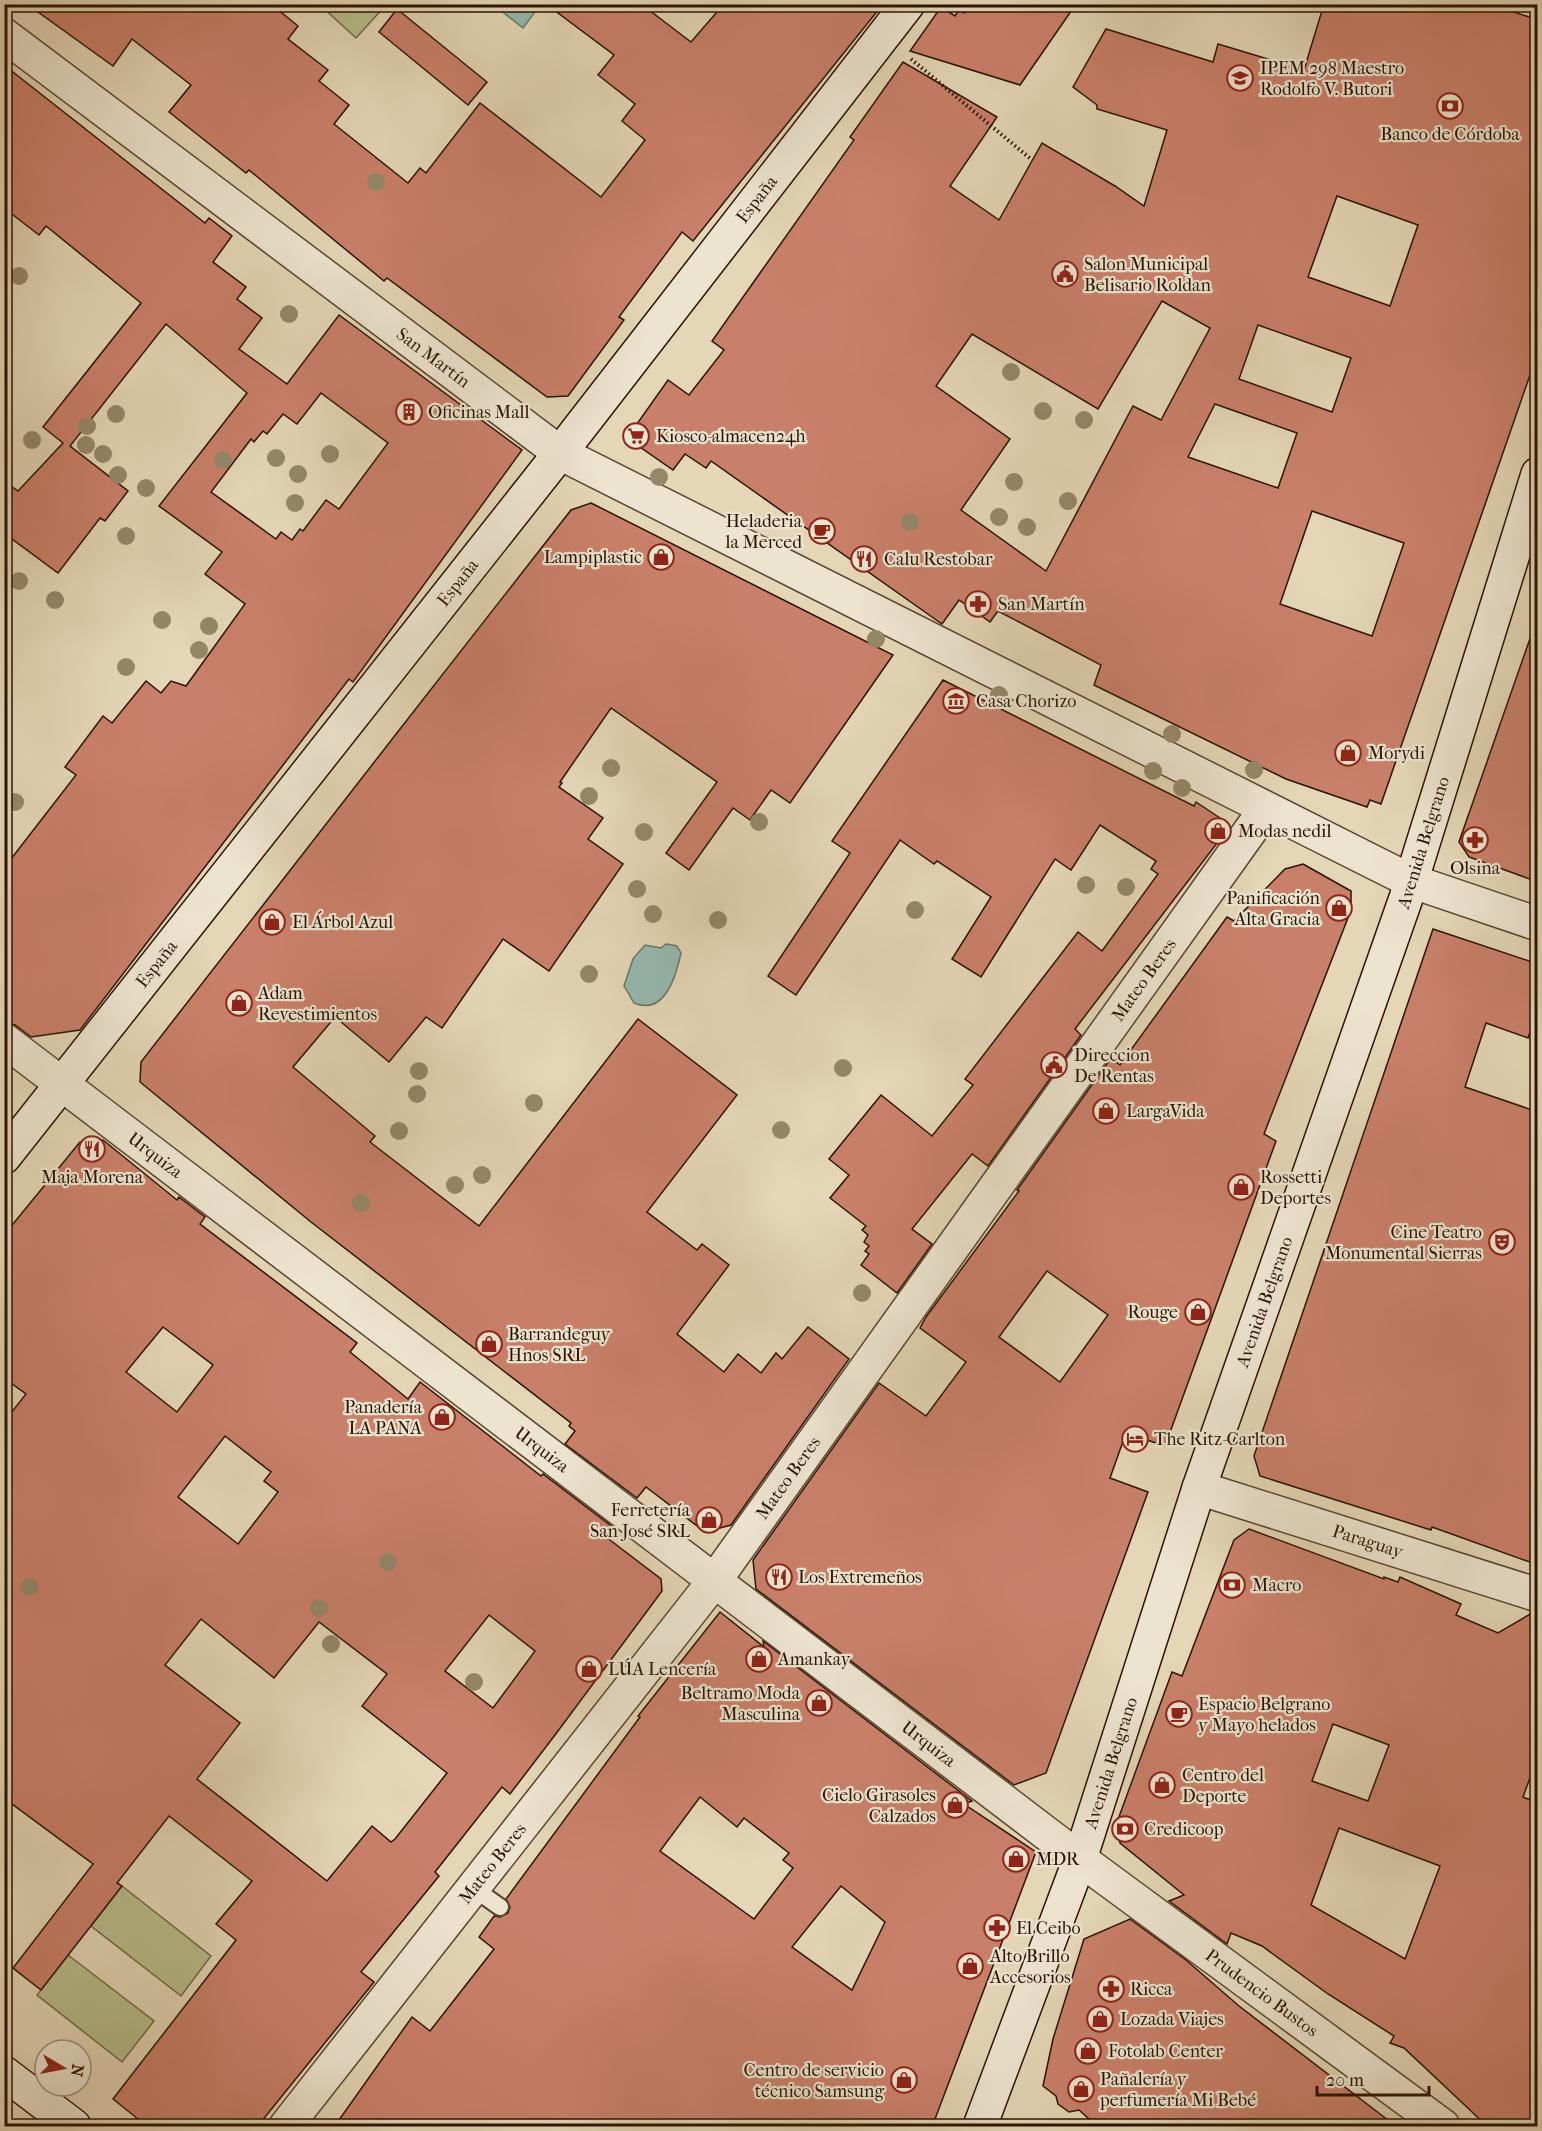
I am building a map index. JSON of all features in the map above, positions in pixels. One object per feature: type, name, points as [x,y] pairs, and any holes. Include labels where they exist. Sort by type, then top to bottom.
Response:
[{"type":"street","name":"España","points":[[4,1157],[35,1116],[64,1085],[560,453],[908,4]]},
{"type":"street","name":"San Martín","points":[[4,35],[560,453],[1265,810],[1411,881],[1538,924]]},
{"type":"street","name":"Avenida Belgrano","points":[[980,2127],[1080,1859],[1199,1488],[1411,881],[1538,474]]},
{"type":"street","name":"Mateo Beres","points":[[286,2127],[715,1580],[1265,810]]},
{"type":"street","name":"Urquiza","points":[[4,1040],[1080,1859]]},
{"type":"street","name":"Paraguay","points":[[1199,1488],[1538,1595]]},
{"type":"street","name":"Prudencio Bustos","points":[[1080,1859],[1443,2127]]},
{"type":"street","points":[[4,2073],[74,2127]]},
{"type":"lane","points":[[473,1888],[500,1908]]},
{"type":"path","points":[[884,36],[1032,160]]},
{"type":"green space","points":[[320,5],[386,5],[356,38]]},
{"type":"green space","points":[[122,1886],[211,1956],[181,1996],[91,1926]]},
{"type":"green space","points":[[68,1955],[154,2021],[122,2062],[37,1995]]},
{"type":"water","points":[[494,5],[526,5],[535,12],[523,28]]},
{"type":"water","points":[[666,944],[677,946],[681,953],[667,992],[654,1004],[645,1006],[634,1003],[624,986],[633,959],[645,945],[661,948]]},
{"type":"building","points":[[27,4],[271,4],[298,26],[288,39],[328,70],[319,81],[349,105],[334,124],[408,183],[420,168],[426,173],[480,103],[601,197],[645,140],[622,121],[635,104],[598,75],[614,55],[546,4],[641,4],[691,42],[723,5],[883,4],[693,241],[682,232],[619,317],[624,320],[568,396],[547,397],[387,278],[384,281],[249,170],[246,173],[169,112],[191,85],[132,39],[113,66]]},
{"type":"building","points":[[970,4],[1076,4],[1020,85],[910,51],[941,7],[955,16],[959,10],[964,13]]},
{"type":"building","points":[[1324,4],[1490,4],[1538,20],[1538,352],[1381,804],[1370,800],[1367,807],[1286,779],[1094,685],[1101,665],[998,611],[990,622],[959,600],[942,624],[711,461],[706,468],[685,454],[673,470],[627,438],[668,380],[689,395],[724,350],[712,341],[854,140],[850,137],[903,62],[997,117],[950,186],[999,220],[1042,143],[1144,206],[1167,130],[1097,109],[1097,105],[1073,87],[1106,29],[1213,62],[1218,44],[1304,70]],"holes":[[[1337,196],[1418,225],[1390,306],[1308,277]],[[1162,301],[1210,328],[1161,420],[1133,406],[1046,571],[961,510],[1010,439],[936,386],[972,334],[1098,409]],[[1258,325],[1351,358],[1332,412],[1239,379]],[[1215,404],[1297,433],[1278,488],[1188,457]],[[1312,511],[1404,543],[1372,636],[1280,604]]]},
{"type":"building","points":[[397,9],[487,82],[468,105],[379,32]]},
{"type":"building","points":[[4,65],[205,223],[209,218],[232,236],[213,262],[246,287],[237,299],[262,318],[239,349],[287,384],[339,315],[522,450],[353,682],[349,679],[80,1030],[31,1037],[15,1025],[4,1022],[4,868],[76,775],[65,767],[103,716],[112,723],[146,681],[161,693],[171,681],[186,686],[245,604],[205,574],[222,552],[159,506],[247,393],[166,324],[70,446],[128,491],[105,521],[100,518],[58,573],[4,533],[4,481],[18,491],[63,443],[43,427],[141,303],[46,226],[39,235],[4,208]],"holes":[[[321,393],[388,443],[339,509],[326,500],[303,531],[300,529],[292,540],[281,532],[276,539],[211,492],[251,439],[254,442],[263,431],[267,434],[283,414],[297,424]]]},
{"type":"building","points":[[591,503],[893,655],[790,803],[771,790],[750,820],[733,808],[689,870],[666,853],[717,782],[611,708],[560,782],[562,783],[559,787],[603,818],[588,839],[623,864],[549,971],[503,939],[442,1028],[426,1017],[389,1062],[335,1017],[293,1067],[375,1136],[370,1142],[479,1226],[638,1019],[737,1095],[647,1212],[697,1250],[702,1244],[729,1265],[677,1334],[724,1372],[738,1354],[761,1373],[776,1353],[782,1359],[808,1327],[849,1359],[731,1525],[705,1532],[646,1487],[637,1498],[565,1444],[575,1431],[569,1426],[571,1423],[311,1222],[140,1082],[141,1062],[400,729],[571,510]]},
{"type":"building","points":[[1533,630],[1538,631],[1538,882],[1469,857],[1459,842]]},
{"type":"building","points":[[943,680],[1194,806],[1196,802],[1226,822],[1224,834],[1075,1029],[1081,1035],[988,1166],[972,1154],[912,1229],[932,1244],[897,1293],[861,1265],[869,1254],[865,1251],[869,1246],[864,1242],[868,1235],[862,1230],[866,1226],[830,1198],[849,1175],[829,1159],[881,1095],[932,1136],[973,1085],[965,1079],[1078,932],[1102,951],[1158,874],[1151,869],[1156,861],[1100,825],[1071,870],[1055,859],[981,977],[952,959],[991,897],[937,861],[934,864],[900,840],[796,995],[768,976],[850,853],[832,841]]},
{"type":"building","points":[[1303,864],[1351,891],[1351,910],[1264,1134],[1276,1141],[1165,1446],[1126,1433],[1110,1478],[1148,1492],[1046,1773],[1014,1785],[756,1589],[753,1560],[879,1383],[926,1416],[966,1362],[920,1328],[926,1317],[1019,1191],[1017,1190],[1111,1058],[1120,1065],[1227,917],[1234,921],[1285,869]],"holes":[[[1047,1271],[1108,1315],[1060,1382],[999,1337]]]},
{"type":"building","points":[[1433,929],[1538,964],[1538,1011],[1528,1038],[1486,1023],[1465,1087],[1538,1112],[1538,1565],[1432,1527],[1431,1530],[1260,1476],[1254,1456]]},
{"type":"building","points":[[103,1140],[177,1200],[179,1197],[205,1217],[200,1224],[357,1343],[350,1352],[408,1399],[420,1382],[541,1476],[543,1474],[614,1528],[606,1537],[661,1579],[662,1591],[510,1794],[502,1787],[435,1872],[439,1876],[361,1972],[374,1982],[257,2127],[148,2127],[113,2099],[236,1940],[216,1924],[252,1881],[169,1816],[117,1883],[122,1886],[41,1990],[13,1968],[93,1864],[4,1798],[4,1422],[26,1394],[4,1378],[4,1235],[80,1142]],"holes":[[[163,1327],[213,1365],[177,1412],[126,1372]],[[225,1436],[271,1472],[264,1481],[278,1492],[238,1544],[178,1497]],[[489,1615],[535,1651],[493,1708],[445,1671]],[[201,1619],[274,1678],[319,1622],[387,1674],[362,1706],[447,1773],[395,1839],[391,1842],[372,1826],[327,1881],[197,1779],[240,1723],[165,1665]]]},
{"type":"building","points":[[1249,1529],[1384,1579],[1384,1577],[1398,1582],[1400,1577],[1461,1604],[1456,1615],[1498,1633],[1532,1613],[1538,1613],[1538,1756],[1523,1797],[1538,1803],[1538,2127],[1488,2127],[1404,2048],[1390,2043],[1394,2036],[1328,1994],[1262,1946],[1231,1933],[1227,1944],[1169,1901],[1184,1895],[1120,1843],[1116,1825],[1172,1672],[1182,1676],[1234,1540]],"holes":[[[1333,1724],[1389,1745],[1368,1801],[1312,1781]],[[1339,1828],[1440,1866],[1405,1959],[1311,1905]]]},
{"type":"building","points":[[720,1612],[764,1647],[763,1641],[972,1801],[964,1804],[1036,1852],[932,2127],[334,2127],[412,2017],[430,2031],[494,1949],[479,1937],[494,1916],[500,1917],[508,1913],[510,1907],[506,1899],[640,1717],[638,1716]],"holes":[[[700,1797],[737,1827],[744,1818],[789,1853],[783,1860],[793,1868],[754,1919],[660,1851]],[[841,1886],[885,1922],[852,1990],[792,1947]]]},
{"type":"building","points":[[1130,1919],[1186,1960],[1239,2006],[1397,2127],[1098,2127],[1079,2110],[1069,2112],[1058,2104],[1056,2096],[1043,2086],[1053,2039],[1084,1939]]},
{"type":"place","name":"IPEM 298 Maestro Rodolfo V. Butori","points":[[1240,78]]},
{"type":"place","name":"Banco de Córdoba","points":[[1450,106]]},
{"type":"place","name":"Salon Municipal Belisario Roldan","points":[[1065,274]]},
{"type":"place","name":"Oficinas Mall","points":[[409,412]]},
{"type":"place","name":"Kiosco-almacen24h","points":[[636,436]]},
{"type":"place","name":"Heladeria la Merced","points":[[822,531]]},
{"type":"place","name":"Lampiplastic","points":[[661,557]]},
{"type":"place","name":"Calu Restobar","points":[[864,559]]},
{"type":"place","name":"San Martín","points":[[978,604]]},
{"type":"place","name":"Casa Chorizo","points":[[956,701]]},
{"type":"place","name":"Morydi","points":[[1348,753]]},
{"type":"place","name":"Modas nedil","points":[[1218,831]]},
{"type":"place","name":"Olsina","points":[[1475,840]]},
{"type":"place","name":"Panificación Alta Gracia","points":[[1339,908]]},
{"type":"place","name":"El Árbol Azul","points":[[272,922]]},
{"type":"place","name":"Adam Revestimientos","points":[[239,1003]]},
{"type":"place","name":"Direccion De Rentas","points":[[1054,1065]]},
{"type":"place","name":"LargaVida","points":[[1106,1111]]},
{"type":"place","name":"Maja Morena","points":[[92,1149]]},
{"type":"place","name":"Rossetti Deportes","points":[[1241,1187]]},
{"type":"place","name":"Cine Teatro Monumental Sierras","points":[[1502,1242]]},
{"type":"place","name":"Rouge","points":[[1198,1312]]},
{"type":"place","name":"Barrandeguy Hnos SRL","points":[[489,1344]]},
{"type":"place","name":"Panadería LA PANA","points":[[442,1417]]},
{"type":"place","name":"The Ritz-Carlton","points":[[1135,1439]]},
{"type":"place","name":"Ferretería San José SRL","points":[[709,1520]]},
{"type":"place","name":"Los Extremeños","points":[[779,1577]]},
{"type":"place","name":"Macro","points":[[1232,1585]]},
{"type":"place","name":"Amankay","points":[[759,1659]]},
{"type":"place","name":"LÚA Lencería","points":[[589,1669]]},
{"type":"place","name":"Beltramo Moda Masculina","points":[[819,1703]]},
{"type":"place","name":"Espacio Belgrano y Mayo helados","points":[[1179,1714]]},
{"type":"place","name":"Centro del Deporte","points":[[1162,1785]]},
{"type":"place","name":"Cielo Girasoles Calzados","points":[[955,1805]]},
{"type":"place","name":"Credicoop","points":[[1125,1829]]},
{"type":"place","name":"MDR","points":[[1016,1859]]},
{"type":"place","name":"El Ceibo","points":[[997,1928]]},
{"type":"place","name":"Alto Brillo Accesorios","points":[[970,1966]]},
{"type":"place","name":"Ricca","points":[[1111,1989]]},
{"type":"place","name":"Lozada Viajes","points":[[1100,2019]]},
{"type":"place","name":"Fotolab Center","points":[[1088,2051]]},
{"type":"place","name":"Centro de servicio técnico Samsung","points":[[904,2080]]},
{"type":"place","name":"Pañalería y perfumería Mi Bebé","points":[[1081,2089]]}]
